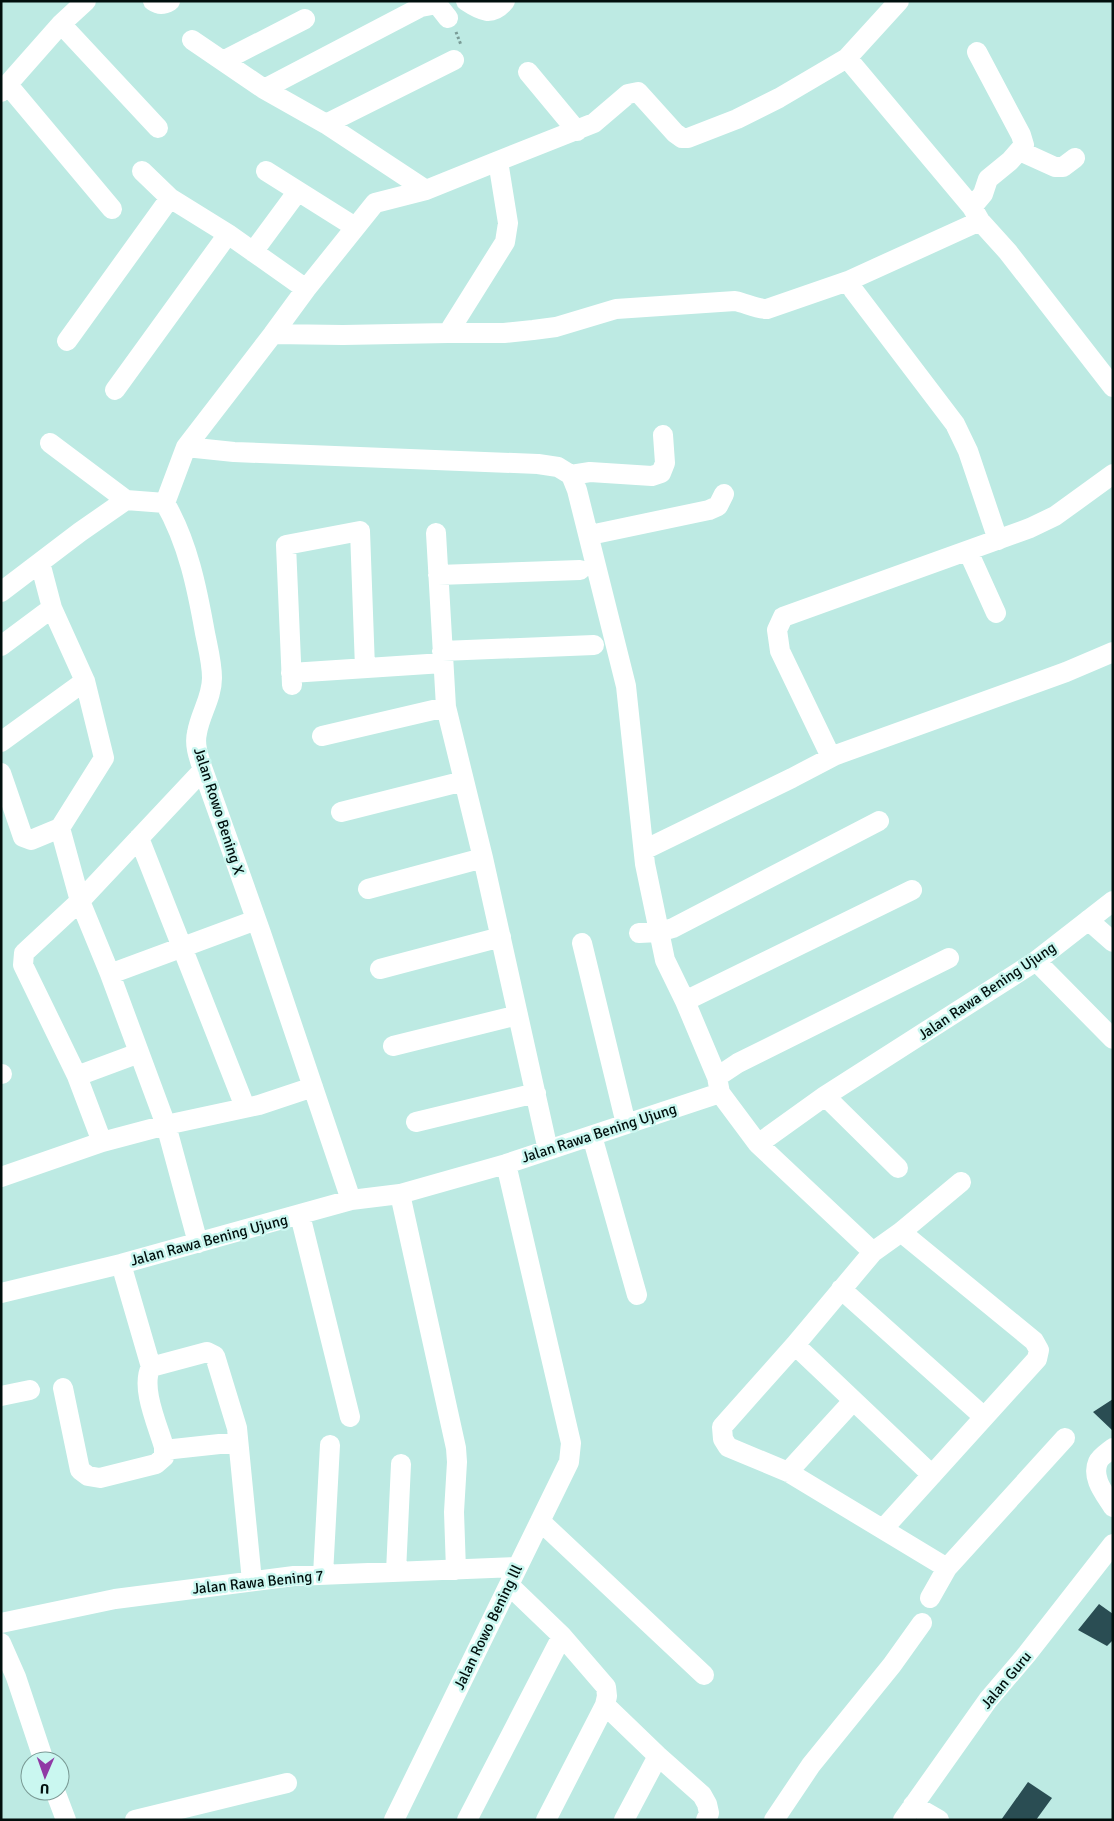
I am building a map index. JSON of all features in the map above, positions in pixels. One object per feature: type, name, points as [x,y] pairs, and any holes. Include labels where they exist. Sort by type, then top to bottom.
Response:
[{"type":"street","points":[[86,1],[61,24],[5,88],[112,209]]},
{"type":"street","points":[[153,1],[159,4],[165,4],[170,1]]},
{"type":"street","points":[[466,1],[486,11],[499,8],[504,1]]},
{"type":"street","points":[[375,203],[426,190],[576,131],[594,123],[628,94],[638,92],[675,133],[682,138],[688,138],[737,119],[779,98],[847,58],[899,1]]},
{"type":"street","points":[[264,89],[421,6],[437,4],[448,18]]},
{"type":"street","points":[[223,61],[305,19]]},
{"type":"street","points":[[61,24],[158,128]]},
{"type":"street","points":[[192,40],[264,89],[326,124],[426,190]]},
{"type":"street","points":[[273,334],[343,336],[504,333],[556,327],[616,309],[735,301],[759,309],[767,309],[848,281],[976,214],[988,179],[1020,151],[1024,145],[1021,135],[976,52]]},
{"type":"street","points":[[847,58],[1008,252],[1113,387]]},
{"type":"street","points":[[326,124],[454,60]]},
{"type":"street","points":[[528,72],[576,131]]},
{"type":"street","points":[[1020,151],[1055,167],[1063,167],[1075,158]]},
{"type":"street","points":[[448,333],[505,242],[508,223],[498,161]]},
{"type":"street","points":[[50,443],[126,500],[165,503],[186,447],[306,289],[375,203],[393,169]]},
{"type":"street","points":[[142,171],[170,198],[228,234],[306,289]]},
{"type":"street","points":[[266,171],[355,227]]},
{"type":"street","points":[[253,252],[298,191]]},
{"type":"street","points":[[67,341],[170,198]]},
{"type":"street","points":[[115,390],[228,234]]},
{"type":"street","points":[[848,281],[955,424],[968,451],[998,540]]},
{"type":"street","points":[[571,475],[590,472],[652,476],[661,473],[665,464],[663,435]]},
{"type":"street","points":[[186,447],[244,452],[538,464],[558,467],[571,475],[590,535],[626,686],[644,850],[665,960],[685,1000],[718,1085],[758,1144],[873,1252]]},
{"type":"street","points":[[831,757],[780,651],[777,637],[779,624],[783,617],[1030,528],[1055,516],[1113,474]]},
{"type":"street","points":[[590,535],[709,510],[718,506],[724,494]]},
{"type":"street","points":[[1,592],[126,500]]},
{"type":"street","name":"Jalan Rowo Bening X","points":[[165,503],[174,518],[187,550],[199,596],[210,659],[211,691],[197,732],[196,747],[202,770],[256,920],[351,1200]]},
{"type":"street","points":[[365,668],[360,531],[286,545],[292,679],[443,657],[594,645]]},
{"type":"street","points":[[436,533],[446,707],[483,858],[548,1150]]},
{"type":"street","points":[[968,551],[996,613]]},
{"type":"street","points":[[1,773],[23,837],[31,840],[60,828],[104,758],[85,682],[52,608],[42,570]]},
{"type":"street","points":[[438,575],[580,570]]},
{"type":"street","points":[[1,646],[52,608]]},
{"type":"street","points":[[644,850],[831,757],[1066,672],[1113,652]]},
{"type":"street","points":[[1,742],[85,682]]},
{"type":"street","points":[[322,736],[446,707]]},
{"type":"street","points":[[102,1142],[77,1076],[23,965],[22,959],[24,954],[80,901],[202,770]]},
{"type":"street","points":[[341,812],[464,781]]},
{"type":"street","points":[[639,933],[659,932],[673,928],[879,821]]},
{"type":"street","points":[[60,828],[80,901],[110,974],[166,1125],[198,1243]]},
{"type":"street","points":[[139,838],[245,1107]]},
{"type":"street","points":[[368,889],[483,858]]},
{"type":"street","points":[[685,1000],[912,890]]},
{"type":"street","name":"Jalan Rawa Bening Ujung","points":[[758,1144],[825,1096],[1036,961],[1113,902]]},
{"type":"street","points":[[110,974],[256,920]]},
{"type":"street","points":[[1088,920],[1113,942]]},
{"type":"street","points":[[380,968],[501,937]]},
{"type":"street","points":[[582,943],[626,1124]]},
{"type":"street","name":"Jalan Rawa Bening Ujung","points":[[1,1293],[121,1264],[351,1200],[400,1194],[506,1164],[626,1124],[718,1085],[738,1063],[949,958]]},
{"type":"street","points":[[1036,961],[1113,1039]]},
{"type":"street","points":[[393,1046],[518,1015]]},
{"type":"street","points":[[77,1076],[139,1054]]},
{"type":"street","points":[[1,1177],[102,1142],[259,1104],[313,1087]]},
{"type":"street","points":[[416,1122],[536,1093]]},
{"type":"street","points":[[825,1096],[898,1168]]},
{"type":"street","points":[[592,1136],[637,1295]]},
{"type":"street","name":"Jalan Rowo Bening lll","points":[[394,1820],[569,1462],[570,1443],[506,1164]]},
{"type":"street","points":[[947,1568],[788,1472],[728,1447],[723,1439],[722,1427],[795,1345],[873,1252],[901,1232],[961,1182]]},
{"type":"street","points":[[400,1194],[456,1448],[454,1512],[456,1570]]},
{"type":"street","points":[[300,1215],[350,1418]]},
{"type":"street","points":[[882,1529],[1037,1359],[1039,1350],[1034,1341],[901,1232]]},
{"type":"street","points":[[63,1388],[80,1470],[88,1476],[100,1478],[156,1464],[164,1457],[164,1450],[147,1388],[148,1374],[151,1367],[121,1264]]},
{"type":"street","points":[[841,1290],[984,1417]]},
{"type":"street","points":[[795,1345],[932,1475]]},
{"type":"street","points":[[151,1367],[207,1352],[215,1356],[237,1428],[252,1581]]},
{"type":"street","points":[[1,1396],[30,1390]]},
{"type":"street","points":[[788,1472],[854,1401]]},
{"type":"street","points":[[930,1598],[947,1568],[1065,1438]]},
{"type":"street","points":[[164,1450],[238,1442]]},
{"type":"street","points":[[323,1575],[330,1445]]},
{"type":"street","points":[[1113,1448],[1098,1461],[1096,1472],[1098,1483],[1113,1507]]},
{"type":"street","points":[[396,1572],[401,1464]]},
{"type":"street","points":[[540,1521],[704,1675]]},
{"type":"street","name":"Jalan Guru","points":[[908,1812],[988,1700],[1027,1654],[1113,1544]]},
{"type":"street","name":"Jalan Rawa Bening 7","points":[[1,1623],[115,1599],[294,1576],[518,1567]]},
{"type":"street","points":[[509,1585],[562,1636],[606,1687],[605,1705],[546,1820]]},
{"type":"street","points":[[774,1820],[811,1765],[892,1664],[922,1623]]},
{"type":"street","points":[[467,1820],[562,1636]]},
{"type":"street","points":[[1,1643],[9,1675],[40,1751]]},
{"type":"street","points":[[605,1705],[702,1796],[707,1804],[709,1813],[706,1820]]},
{"type":"street","points":[[624,1820],[658,1756]]},
{"type":"street","points":[[134,1820],[287,1783]]},
{"type":"street","points":[[59,1801],[66,1820]]},
{"type":"street","points":[[908,1812],[939,1820]]},
{"type":"path","points":[[448,18],[462,48],[461,54],[454,60]]},
{"type":"building","points":[[1113,1399],[1113,1431],[1093,1412]]},
{"type":"building","points":[[1099,1604],[1113,1614],[1113,1640],[1107,1646],[1078,1630]]},
{"type":"building","points":[[1028,1782],[1052,1798],[1036,1820],[1001,1820]]}]
